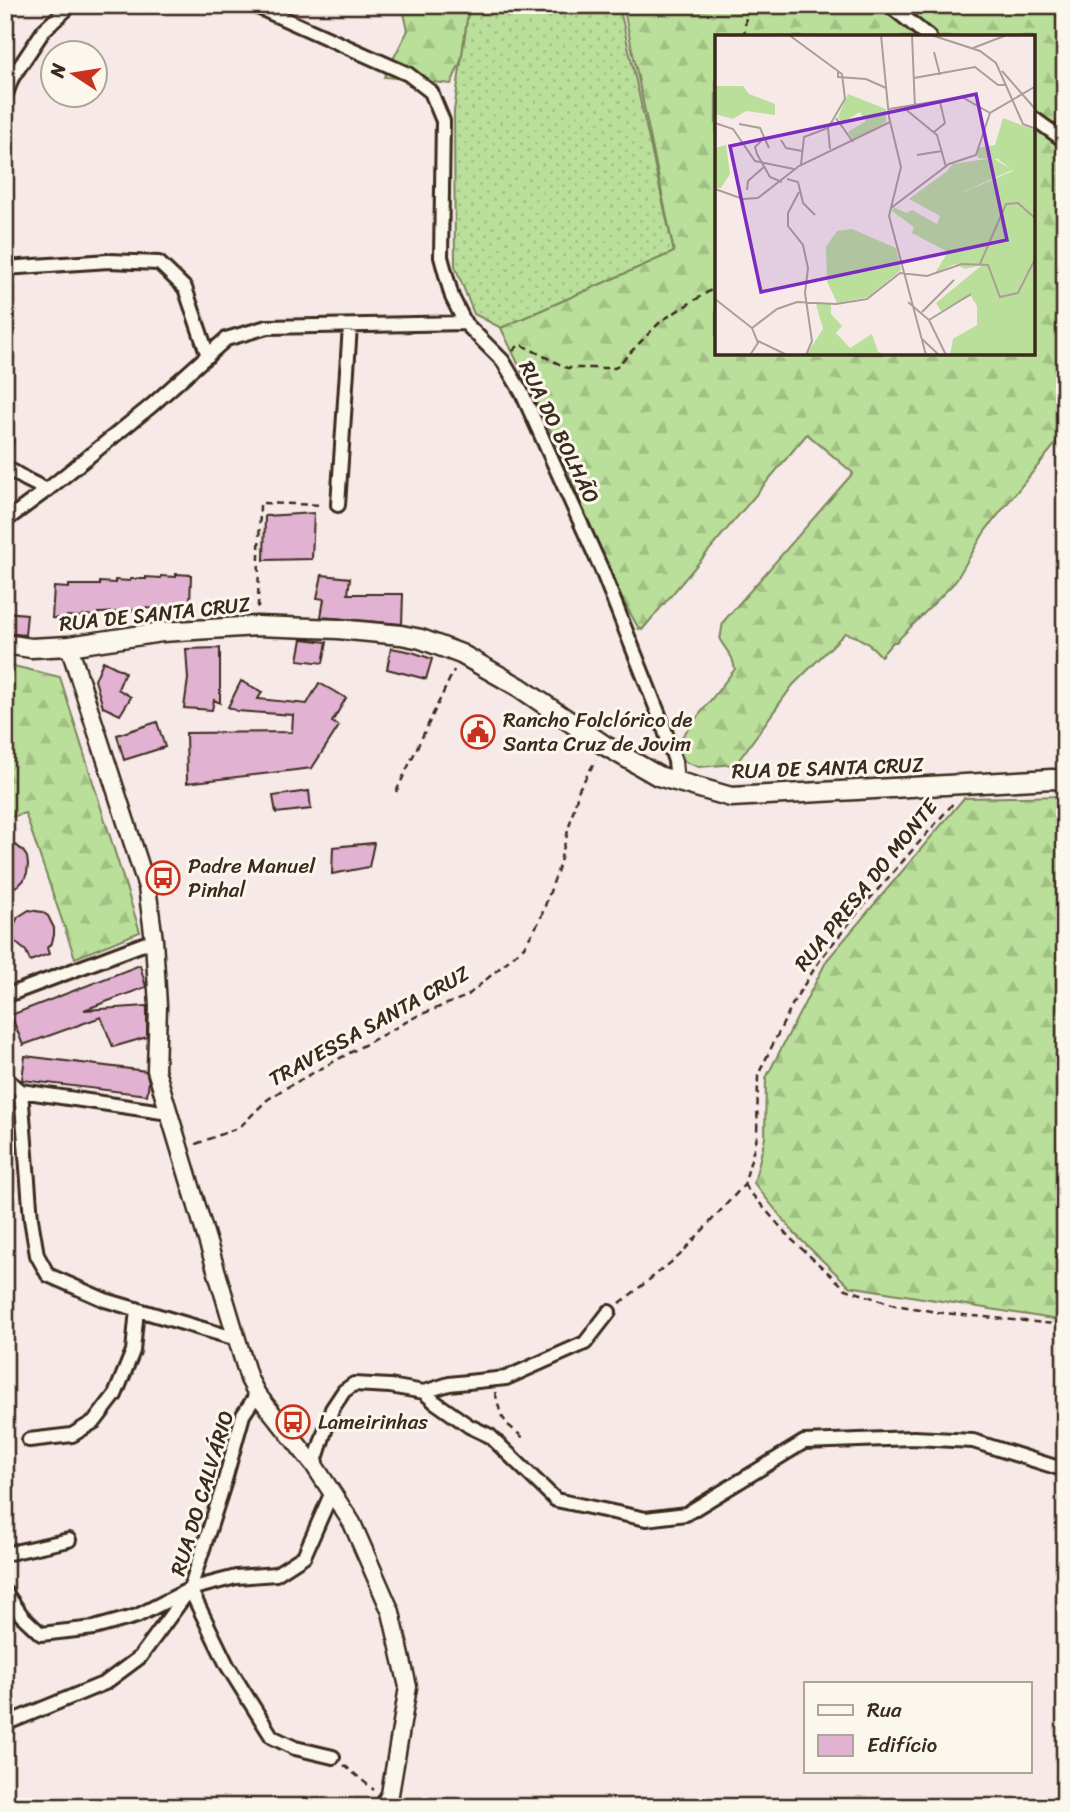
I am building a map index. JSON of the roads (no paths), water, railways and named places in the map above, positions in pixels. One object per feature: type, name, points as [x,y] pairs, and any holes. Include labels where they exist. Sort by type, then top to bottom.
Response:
[{"type":"main road","name":"RUA DE SANTA CRUZ","points":[[5,644],[31,648],[69,646],[162,632],[257,626],[338,629],[421,639],[461,654],[519,687],[604,745],[658,776],[731,797],[1065,780]]},
{"type":"street","points":[[5,97],[12,78],[44,30],[71,5]]},
{"type":"street","name":"RUA DO BOLHÃO","points":[[253,5],[408,74],[431,92],[443,121],[441,257],[452,297],[465,323],[503,361],[522,393],[601,568],[663,725],[675,761],[674,781]]},
{"type":"street","points":[[889,5],[926,35]]},
{"type":"street","points":[[1035,119],[1065,141]]},
{"type":"street","points":[[5,268],[108,261],[159,263],[185,288],[208,356]]},
{"type":"street","points":[[5,521],[151,406],[226,339],[267,327],[465,323]]},
{"type":"street","points":[[338,505],[351,326]]},
{"type":"street","points":[[5,433],[5,443]]},
{"type":"street","points":[[5,467],[47,490]]},
{"type":"street","points":[[69,646],[147,887],[158,1006],[156,1070],[249,1378],[257,1394],[314,1465],[352,1523],[391,1612],[408,1687],[390,1794],[384,1804]]},
{"type":"street","points":[[5,996],[154,940]]},
{"type":"street","points":[[5,1078],[21,1091],[169,1113]]},
{"type":"street","points":[[21,1091],[31,1219],[37,1255],[48,1275],[105,1300],[237,1339]]},
{"type":"street","points":[[29,1440],[72,1435],[94,1420],[115,1395],[133,1351],[138,1309]]},
{"type":"street","points":[[314,1465],[332,1409],[344,1391],[354,1384],[425,1392],[449,1384],[506,1378],[585,1343],[609,1312]]},
{"type":"street","points":[[425,1392],[469,1426],[490,1436],[556,1500],[646,1519],[686,1514],[804,1442],[914,1438],[973,1441],[1065,1470]]},
{"type":"street","name":"RUA DO CALVÁRIO","points":[[190,1589],[243,1415],[257,1394]]},
{"type":"street","name":"RUA DO CALVÁRIO","points":[[190,1589],[236,1577],[276,1574],[304,1556],[332,1492]]},
{"type":"street","points":[[5,1554],[69,1540]]},
{"type":"street","points":[[5,1592],[22,1616],[41,1634],[94,1628],[137,1616],[190,1589]]},
{"type":"street","points":[[5,1724],[105,1684],[140,1657],[190,1589]]},
{"type":"street","points":[[190,1589],[228,1665],[272,1737],[295,1748],[333,1757]]},
{"type":"place","name":"Rancho Folclórico de Santa Cruz de Jovim","points":[[478,732]]},
{"type":"place","name":"Padre Manuel Pinhal","points":[[163,878]]},
{"type":"place","name":"Lameirinhas","points":[[293,1422]]}]
